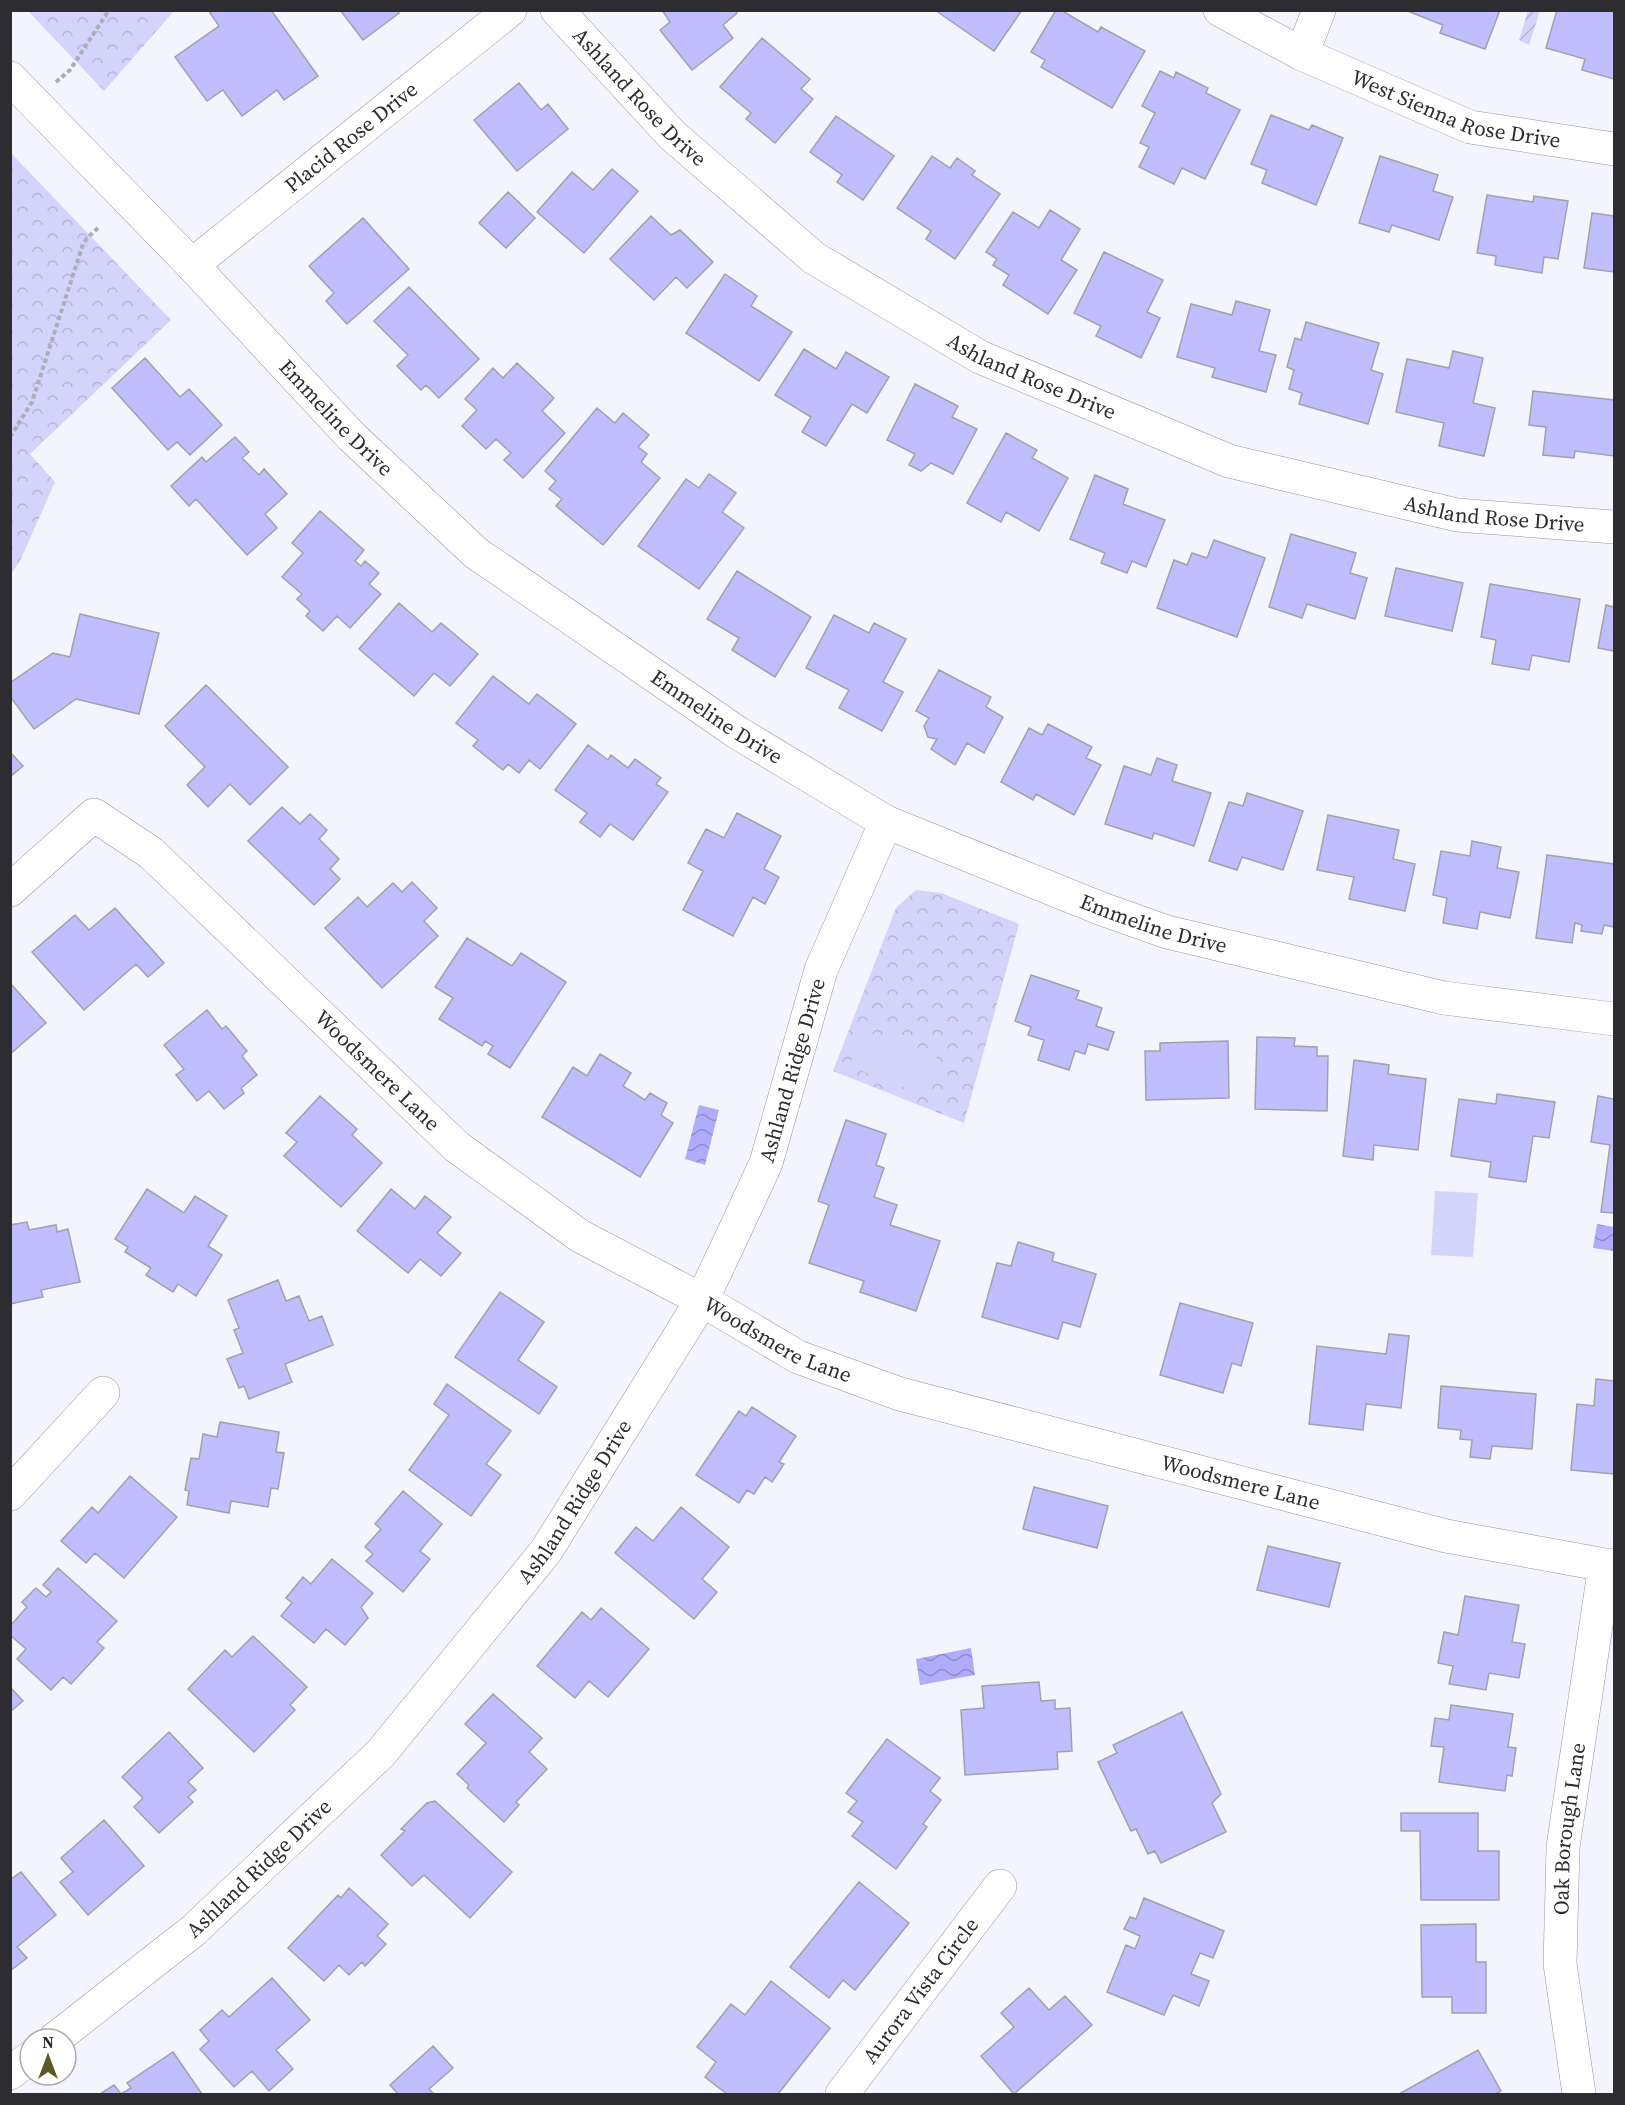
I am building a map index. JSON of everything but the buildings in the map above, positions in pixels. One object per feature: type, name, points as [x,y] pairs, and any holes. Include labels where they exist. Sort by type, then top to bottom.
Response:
[{"type":"street","name":"Placid Rose Drive","points":[[192,265],[510,10]]},
{"type":"street","name":"Ashland Rose Drive","points":[[557,10],[672,135],[814,258],[980,357],[1230,461],[1457,515],[1614,527]]},
{"type":"street","points":[[1220,10],[1302,54],[1319,10]]},
{"type":"street","name":"West Sienna Rose Drive","points":[[1302,54],[1470,127],[1614,149]]},
{"type":"street","name":"Emmeline Drive","points":[[10,78],[192,265],[351,436],[476,553],[738,733],[886,822],[1102,909],[1167,932],[1444,998],[1614,1019]]},
{"type":"street","name":"Woodsmere Lane","points":[[10,890],[94,815],[151,853],[457,1147],[580,1236],[702,1300],[798,1357],[900,1394],[1446,1536],[1610,1565]]},
{"type":"street","name":"Ashland Ridge Drive","points":[[70,2027],[194,1930],[381,1753],[546,1551],[702,1300],[766,1162],[821,970],[886,822]]},
{"type":"street","points":[[10,1494],[103,1392]]},
{"type":"street","name":"Oak Borough Lane","points":[[1579,2094],[1560,1964],[1563,1847],[1610,1565]]},
{"type":"street","name":"Aurora Vista Circle","points":[[842,2094],[1000,1886]]},
{"type":"path","points":[[75,62],[109,10]]},
{"type":"path","points":[[10,437],[32,402],[83,244],[100,226]]},
{"type":"green space","points":[[28,11],[174,11],[104,91]]},
{"type":"green space","points":[[1528,11],[1540,11],[1529,45],[1519,40]]},
{"type":"green space","points":[[11,153],[171,320],[30,454],[55,482],[21,559],[11,574]]},
{"type":"green space","points":[[916,890],[941,893],[1019,924],[964,1123],[833,1071],[896,908]]},
{"type":"green space","points":[[863,1030],[940,1059],[926,1096],[849,1066]]},
{"type":"green space","points":[[1435,1191],[1478,1193],[1473,1257],[1431,1255]]},
{"type":"water","points":[[699,1105],[719,1110],[705,1165],[685,1159]]},
{"type":"water","points":[[1597,1224],[1614,1227],[1614,1251],[1593,1248]]},
{"type":"water","points":[[971,1648],[975,1675],[920,1685],[916,1659]]}]
